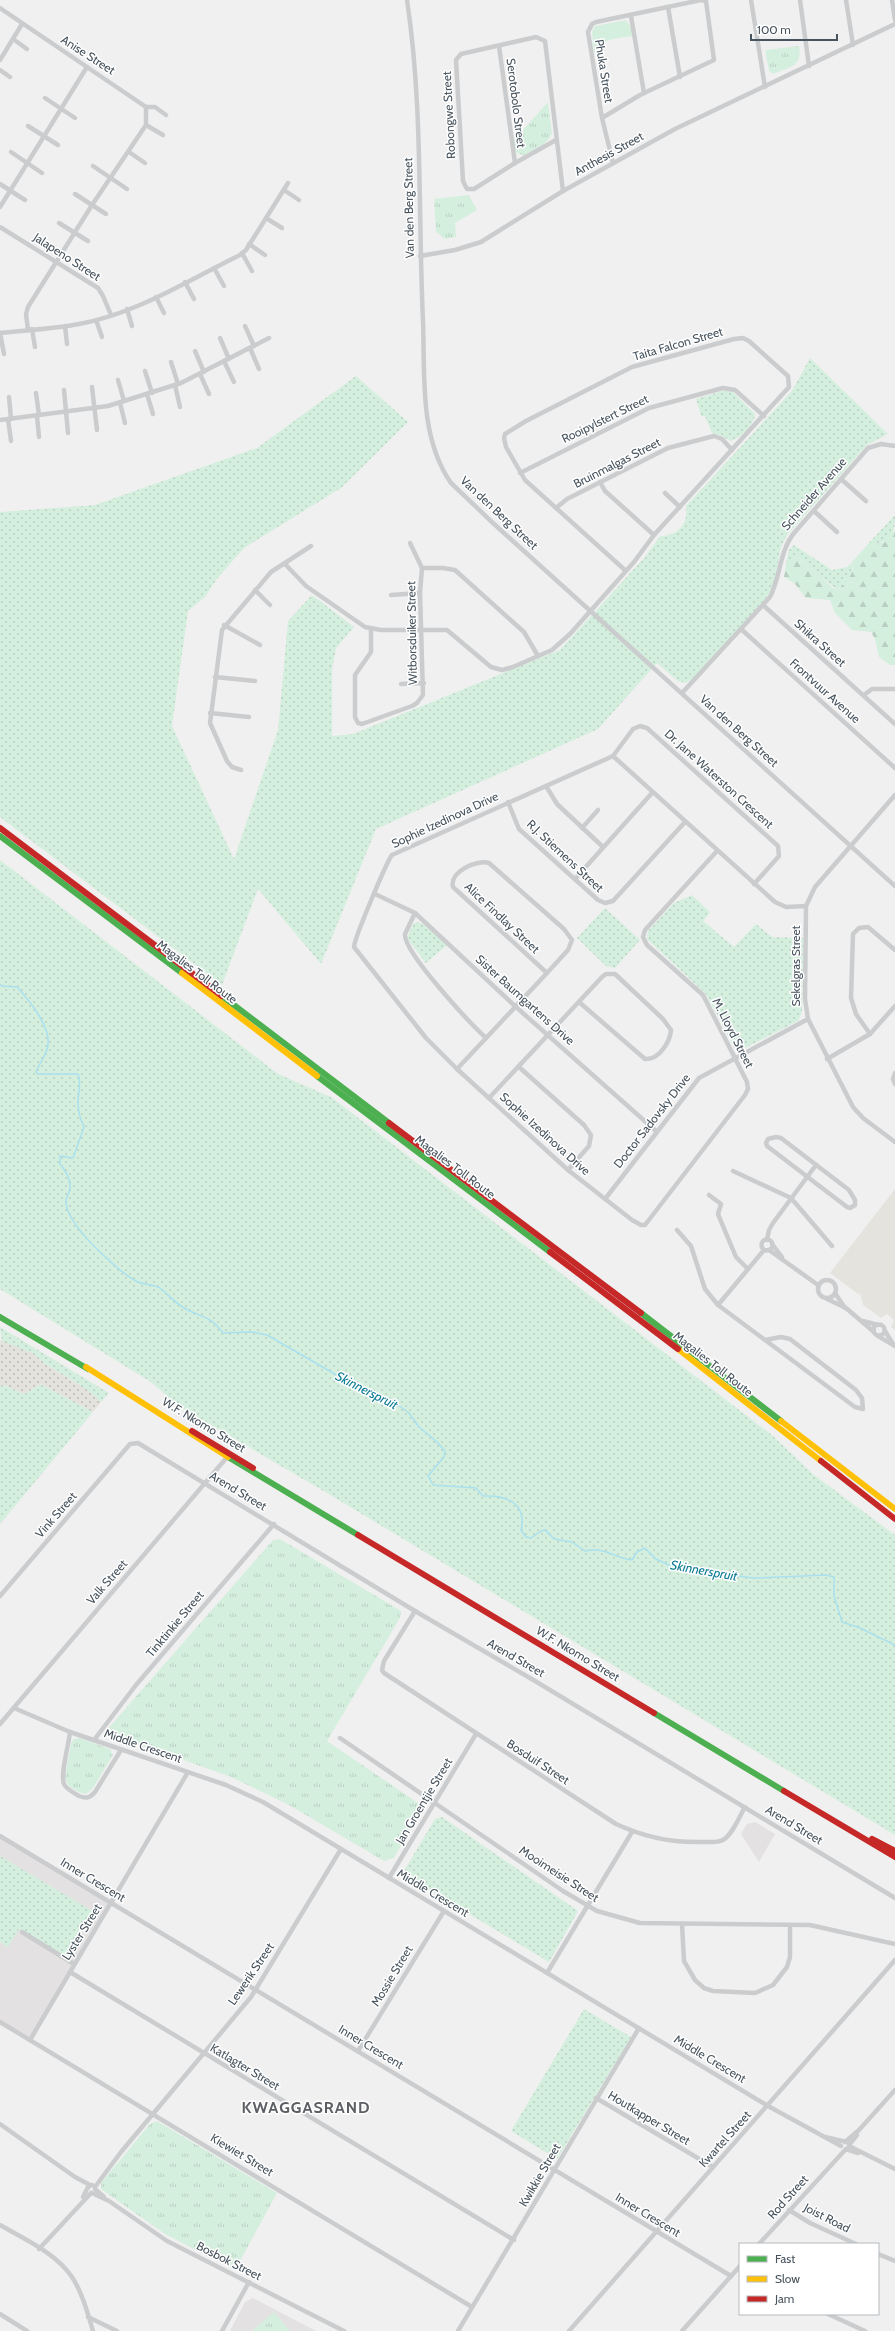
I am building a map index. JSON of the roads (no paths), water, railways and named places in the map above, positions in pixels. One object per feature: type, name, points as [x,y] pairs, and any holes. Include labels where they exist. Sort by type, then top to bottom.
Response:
[{"type":"main road","name":"Magalies Toll Route","points":[[0,828],[663,1330],[895,1509]]},
{"type":"main road","name":"Magalies Toll Route","points":[[0,836],[658,1334],[832,1472],[895,1519]]},
{"type":"main road","name":"W.F. Nkomo Street","points":[[0,1317],[86,1367],[309,1505],[895,1857]]},
{"type":"main road","name":"W.F. Nkomo Street","points":[[835,1821],[895,1851]]},
{"type":"street","name":"Van den Berg Street","points":[[407,0],[416,105],[420,256],[428,420],[438,462],[451,483],[464,496],[895,886]]},
{"type":"street","name":"Phuka Street","points":[[602,118],[644,93],[714,60],[706,1],[701,0],[592,24],[588,32],[602,118],[613,163]]},
{"type":"street","points":[[751,0],[764,87]]},
{"type":"street","points":[[800,0],[809,66]]},
{"type":"street","points":[[846,0],[853,44]]},
{"type":"street","points":[[892,0],[895,20]]},
{"type":"street","points":[[668,7],[680,77]]},
{"type":"street","name":"Anise Street","points":[[0,8],[146,107],[155,107],[166,115]]},
{"type":"street","points":[[631,16],[644,93]]},
{"type":"street","points":[[1,57],[22,24]]},
{"type":"street","name":"Anthesis Street","points":[[420,256],[454,250],[481,242],[563,191],[675,129],[895,24]]},
{"type":"street","name":"Robongwe Street","points":[[556,140],[515,163],[474,189],[471,190],[464,187],[456,60],[461,54],[536,37],[545,41],[550,71],[556,140],[563,191]]},
{"type":"street","points":[[13,39],[28,50]]},
{"type":"street","name":"Serotobolo Street","points":[[499,46],[515,163]]},
{"type":"street","points":[[0,207],[87,66]]},
{"type":"street","points":[[0,70],[10,77]]},
{"type":"street","points":[[45,98],[75,118]]},
{"type":"street","points":[[35,347],[30,330],[27,309],[92,205],[146,125],[146,107]]},
{"type":"street","points":[[146,125],[163,135]]},
{"type":"street","points":[[28,126],[58,145]]},
{"type":"street","points":[[11,152],[42,173]]},
{"type":"street","points":[[129,152],[145,163]]},
{"type":"street","points":[[93,166],[127,189]]},
{"type":"street","points":[[4,354],[0,333],[65,326],[96,320],[156,297],[242,253],[288,183]]},
{"type":"street","points":[[0,184],[25,200]]},
{"type":"street","points":[[284,190],[299,200]]},
{"type":"street","points":[[75,194],[106,214]]},
{"type":"street","points":[[266,218],[282,228]]},
{"type":"street","points":[[59,223],[88,241]]},
{"type":"street","name":"Jalapeno Street","points":[[0,227],[98,288],[111,315]]},
{"type":"street","points":[[249,244],[265,255]]},
{"type":"street","points":[[242,253],[252,271]]},
{"type":"street","points":[[214,268],[224,286]]},
{"type":"street","points":[[185,282],[194,299]]},
{"type":"street","points":[[156,297],[164,313]]},
{"type":"street","points":[[127,309],[132,326]]},
{"type":"street","points":[[96,320],[102,338]]},
{"type":"street","points":[[65,326],[68,344]]},
{"type":"street","points":[[245,326],[259,369]]},
{"type":"street","points":[[220,338],[229,359]]},
{"type":"street","points":[[0,420],[95,409],[149,394],[176,385],[202,373],[269,338]]},
{"type":"street","name":"Taita Falcon Street","points":[[285,564],[299,580],[319,596],[356,622],[371,629],[422,631],[445,630],[452,632],[489,665],[497,669],[513,667],[538,656],[559,645],[591,611],[626,572],[654,536],[788,389],[789,378],[749,341],[743,338],[734,339],[632,367],[509,430],[505,434],[504,441],[520,473],[626,572]]},
{"type":"street","points":[[195,352],[209,394]]},
{"type":"street","points":[[224,361],[234,382]]},
{"type":"street","points":[[171,362],[180,407]]},
{"type":"street","points":[[145,371],[153,414]]},
{"type":"street","points":[[118,380],[125,423]]},
{"type":"street","points":[[92,386],[97,430]]},
{"type":"street","name":"Rooipylstert Street","points":[[520,473],[652,406],[723,388],[734,390],[764,416]]},
{"type":"street","points":[[64,390],[68,434]]},
{"type":"street","points":[[36,393],[39,437]]},
{"type":"street","points":[[9,397],[11,441]]},
{"type":"street","name":"Bruinmalgas Street","points":[[556,508],[564,501],[664,449],[708,437],[720,438],[732,450]]},
{"type":"street","name":"Schneider Avenue","points":[[682,693],[763,605],[776,581],[787,542],[841,479],[868,448],[881,444],[895,446]]},
{"type":"street","points":[[841,479],[866,500]]},
{"type":"street","points":[[600,482],[605,491],[654,536]]},
{"type":"street","points":[[665,494],[680,507]]},
{"type":"street","points":[[814,511],[837,532]]},
{"type":"street","name":"Witborsduiker Street","points":[[371,629],[371,652],[355,675],[355,718],[358,723],[368,724],[418,704],[423,695],[424,683],[420,593],[422,568],[410,543]]},
{"type":"street","points":[[241,770],[232,767],[227,761],[210,724],[210,713],[219,642],[224,625],[271,572],[311,546]]},
{"type":"street","points":[[422,568],[443,568],[455,570],[524,632],[538,656]]},
{"type":"street","points":[[255,590],[270,605]]},
{"type":"street","points":[[391,595],[420,593]]},
{"type":"street","name":"Shikra Street","points":[[763,605],[895,724]]},
{"type":"street","points":[[224,625],[260,645]]},
{"type":"street","name":"Frontvuur Avenue","points":[[741,629],[895,768]]},
{"type":"street","points":[[215,677],[255,681]]},
{"type":"street","points":[[401,684],[424,683]]},
{"type":"street","points":[[864,696],[872,689],[895,689]]},
{"type":"street","points":[[210,713],[249,717]]},
{"type":"street","name":"Dr. Jane Waterston Crescent","points":[[613,756],[633,729],[643,726],[770,838],[778,846],[780,854],[754,884]]},
{"type":"street","points":[[613,756],[652,793],[754,884],[781,906],[806,906]]},
{"type":"street","name":"Sophie Izedinova Drive","points":[[613,756],[392,855],[387,863],[375,894],[355,936],[356,951],[426,1038],[456,1069],[568,1170],[605,1199],[636,1223],[646,1224],[650,1221]]},
{"type":"street","points":[[546,786],[557,804],[603,847]]},
{"type":"street","points":[[575,879],[652,793]]},
{"type":"street","name":"Sekelgras Street","points":[[895,795],[813,890],[806,906],[805,998],[808,1019],[827,1059],[857,1112],[895,1142]]},
{"type":"street","name":"R.J. Stiemens Street","points":[[508,802],[519,829],[598,900],[605,903],[610,902],[685,822]]},
{"type":"street","points":[[582,828],[598,810]]},
{"type":"street","name":"M. Lloyd Street","points":[[650,1221],[747,1093],[747,1082],[703,995],[647,945],[643,937],[645,930],[717,851]]},
{"type":"street","name":"Alice Findlay Street","points":[[456,1069],[516,1007],[547,973],[571,945],[571,936],[489,863],[480,863],[459,871],[454,877],[453,887],[547,973]]},
{"type":"street","name":"Sister Baumgartens Drive","points":[[375,894],[415,913],[516,1007],[656,1131]]},
{"type":"street","points":[[415,913],[405,934],[409,948],[462,1015],[486,1038]]},
{"type":"street","points":[[870,1034],[856,1014],[851,998],[853,934],[859,928],[868,927],[895,950]]},
{"type":"street","points":[[489,1098],[602,977],[606,974],[615,974],[669,1024],[671,1037],[657,1056],[652,1060],[645,1059],[579,1002]]},
{"type":"street","points":[[827,1059],[870,1034],[895,1006]]},
{"type":"street","name":"Doctor Sadovsky Drive","points":[[605,1199],[656,1131],[699,1078],[808,1019]]},
{"type":"street","points":[[519,1067],[584,1125],[591,1135],[589,1146],[568,1170]]},
{"type":"street","points":[[895,1073],[895,1084]]},
{"type":"street","points":[[776,1137],[781,1138],[849,1190],[855,1200],[855,1205],[850,1208],[847,1207],[807,1178],[768,1146],[766,1141],[776,1137]]},
{"type":"street","points":[[816,1166],[769,1230],[767,1240],[762,1244],[766,1250],[786,1261],[818,1285]]},
{"type":"street","points":[[733,1171],[792,1198],[832,1246]]},
{"type":"street","points":[[708,1194],[720,1204],[718,1214],[736,1257],[748,1269]]},
{"type":"street","points":[[677,1230],[691,1246],[705,1289],[718,1305],[765,1340],[855,1407],[863,1408],[862,1398],[856,1390],[790,1339],[781,1338],[765,1340]]},
{"type":"street","points":[[767,1240],[786,1261]]},
{"type":"street","points":[[718,1305],[748,1269],[772,1244]]},
{"type":"street","points":[[818,1285],[823,1281],[829,1280],[836,1286],[835,1293],[846,1308],[876,1334],[894,1346]]},
{"type":"street","points":[[818,1285],[818,1293],[822,1297],[846,1308]]},
{"type":"street","points":[[827,1299],[835,1293]]},
{"type":"street","points":[[861,1321],[883,1326],[894,1346]]},
{"type":"street","points":[[876,1334],[875,1327],[878,1325]]},
{"type":"street","points":[[876,1334],[881,1335],[885,1331]]},
{"type":"street","name":"Arend Street","points":[[126,1448],[132,1443],[141,1444],[415,1611],[895,1898]]},
{"type":"street","name":"Vink Street","points":[[0,1596],[126,1448]]},
{"type":"street","name":"Valk Street","points":[[0,1724],[229,1455]]},
{"type":"street","name":"Tinktinkie Street","points":[[94,1740],[136,1685],[274,1524]]},
{"type":"street","name":"Bosduif Street","points":[[415,1611],[384,1661],[382,1670],[387,1676],[632,1832],[678,1842],[718,1842],[729,1835],[745,1807]]},
{"type":"street","name":"Middle Crescent","points":[[14,1708],[70,1732],[245,1793],[341,1849],[768,2106],[821,2136],[895,2169]]},
{"type":"street","points":[[70,1732],[63,1777],[64,1784],[72,1792],[84,1798],[89,1797],[95,1792],[121,1750]]},
{"type":"street","name":"Jan Groentjie Street","points":[[389,1878],[476,1734]]},
{"type":"street","name":"Mooimeisie Street","points":[[340,1738],[434,1804],[587,1906],[616,1918],[640,1923],[820,1926],[895,1944]]},
{"type":"street","name":"Lyster Street","points":[[30,2040],[188,1772]]},
{"type":"street","points":[[547,1973],[632,1832]]},
{"type":"street","name":"Inner Crescent","points":[[0,1836],[731,2276]]},
{"type":"street","name":"Lewerik Street","points":[[39,2249],[78,2205],[256,1990],[341,1849]]},
{"type":"street","name":"Mossie Street","points":[[358,2051],[444,1911]]},
{"type":"street","points":[[682,1924],[684,1961],[695,1980],[704,1988],[713,1991],[755,1993],[773,1985],[787,1967],[790,1957],[790,1925]]},
{"type":"street","points":[[22,1932],[74,1964]]},
{"type":"street","name":"Kwartel Street","points":[[569,2331],[895,1960]]},
{"type":"street","name":"Katlagter Street","points":[[70,1972],[514,2240]]},
{"type":"street","name":"Kiewiet Street","points":[[0,2022],[472,2307]]},
{"type":"street","name":"Kwikkie Street","points":[[458,2331],[514,2240],[596,2098],[639,2028]]},
{"type":"street","name":"Rod Street","points":[[760,2243],[894,2092]]},
{"type":"street","name":"Houtkapper Street","points":[[596,2098],[713,2167]]},
{"type":"street","name":"Bosbok Street","points":[[0,2124],[167,2241],[344,2331]]},
{"type":"street","name":"Joist Road","points":[[789,2210],[810,2223],[854,2243]]},
{"type":"street","points":[[0,2225],[62,2264],[73,2278],[93,2331]]},
{"type":"street","points":[[879,2254],[895,2261]]},
{"type":"street","points":[[684,2330],[731,2276],[738,2273]]},
{"type":"street","points":[[222,2331],[249,2282]]},
{"type":"street","points":[[0,2314],[26,2331]]},
{"type":"street","points":[[830,2315],[865,2331]]},
{"type":"street","points":[[88,2317],[118,2331]]},
{"type":"waterway","name":"Skinnerspruit","points":[[0,984],[2,986],[17,987],[34,1007],[44,1024],[48,1041],[47,1049],[36,1072],[38,1074],[78,1074],[80,1084],[78,1109],[84,1127],[73,1158],[60,1156],[60,1164],[66,1172],[70,1182],[70,1189],[66,1203],[77,1227],[104,1256],[126,1274],[139,1282],[160,1288],[182,1307],[210,1320],[219,1327],[223,1333],[252,1332],[267,1335],[340,1377],[397,1404],[409,1413],[419,1427],[436,1441],[445,1451],[444,1457],[428,1476],[433,1485],[476,1488],[483,1496],[500,1497],[513,1502],[521,1513],[521,1530],[526,1537],[531,1538],[545,1530],[554,1539],[572,1542],[585,1551],[599,1550],[632,1560],[637,1552],[645,1548],[656,1559],[673,1567],[753,1578],[826,1575],[834,1577],[834,1596],[842,1622],[860,1628],[895,1645]]},
{"type":"district","name":"KWAGGASRAND","points":[[306,2107]]}]
